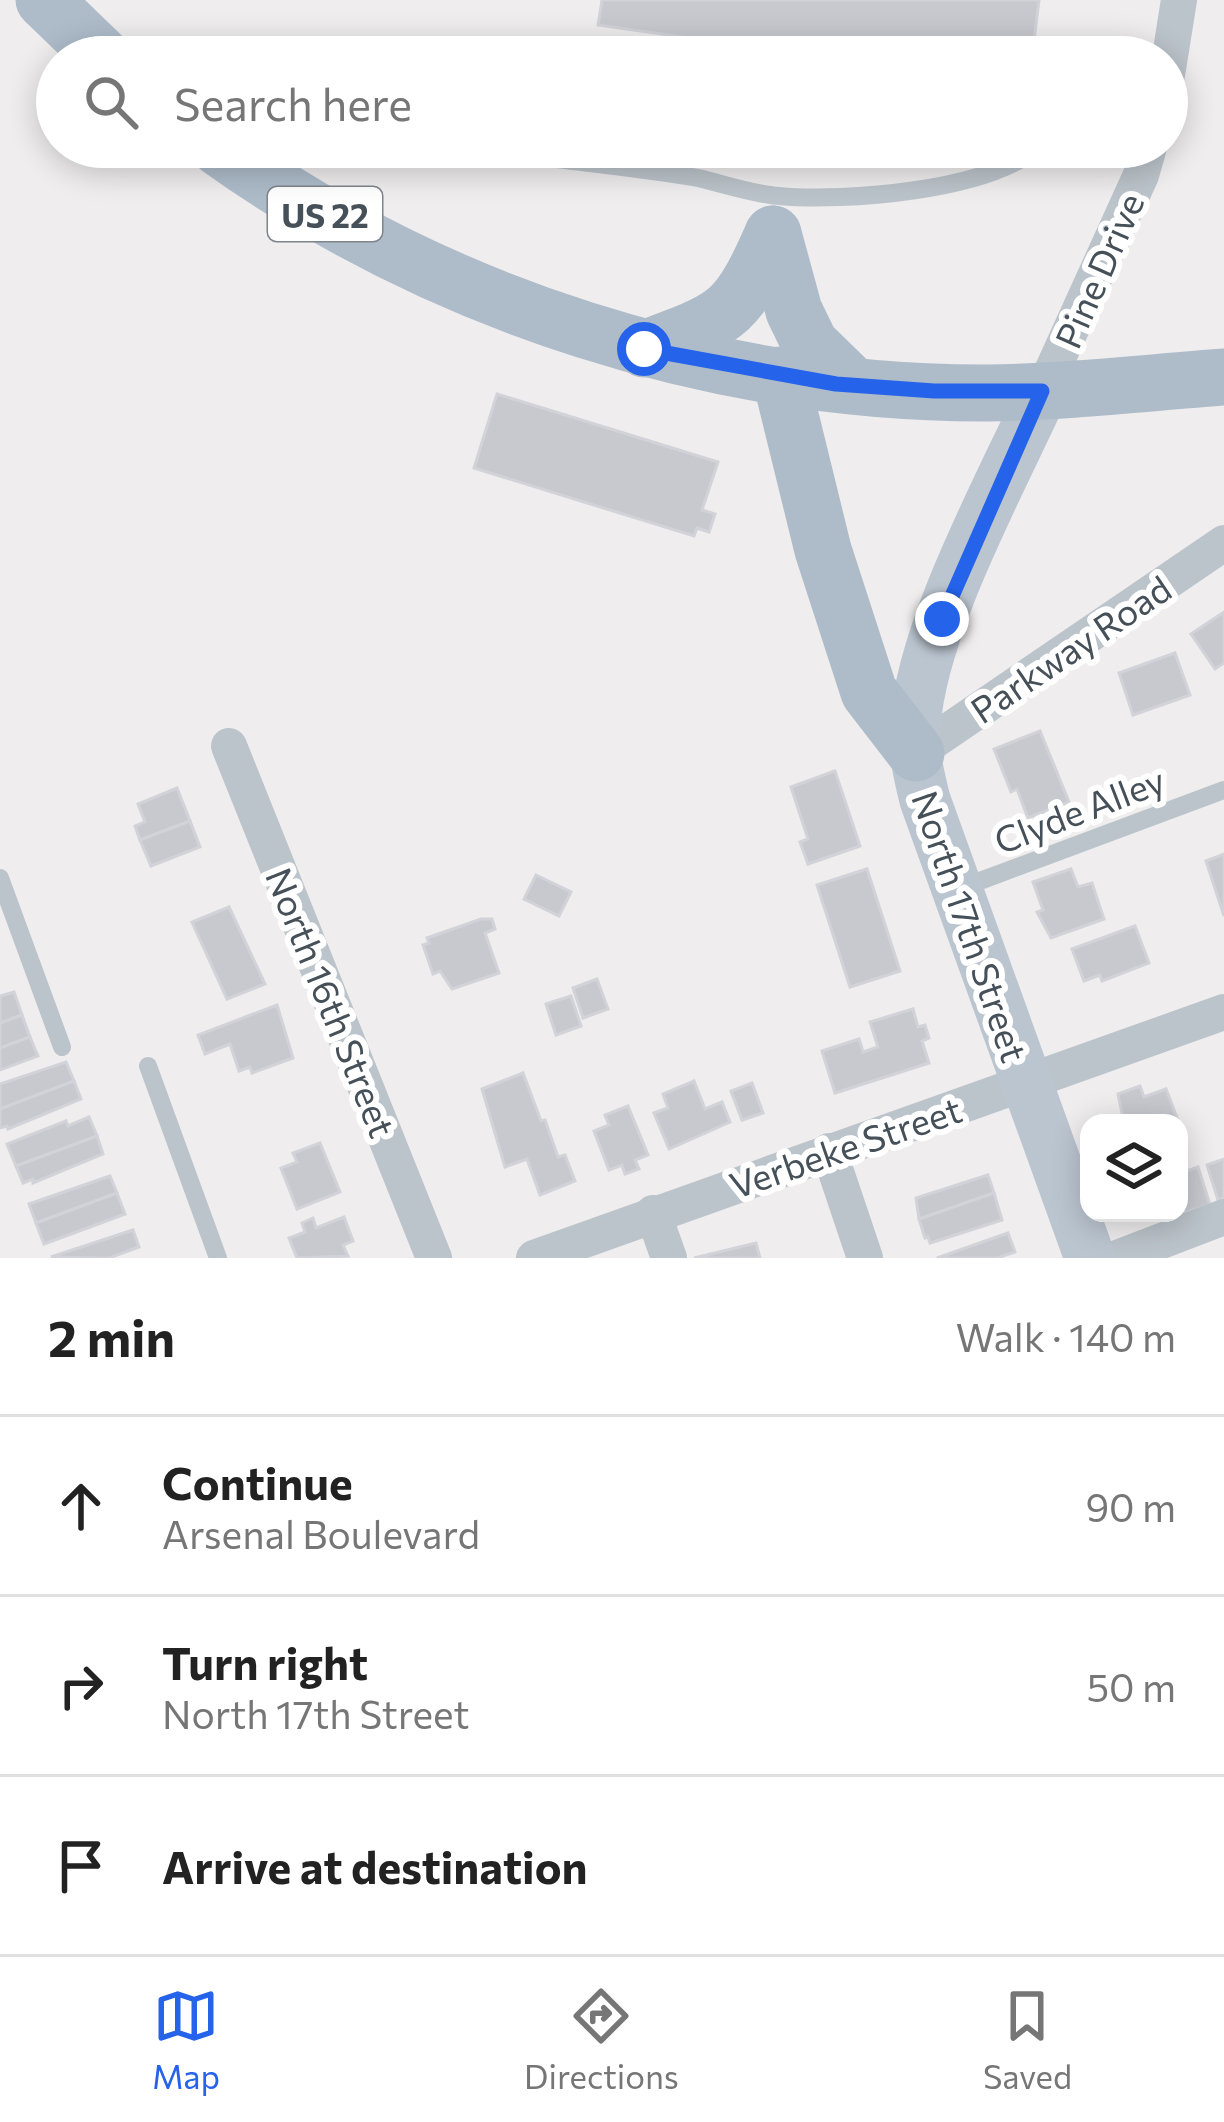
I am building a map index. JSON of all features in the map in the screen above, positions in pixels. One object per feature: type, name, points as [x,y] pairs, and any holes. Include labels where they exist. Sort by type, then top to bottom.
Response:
[{"type":"main road","points":[[44,0],[81,36]]},
{"type":"main road","name":"US 22","points":[[250,168],[298,199],[438,273],[514,305],[644,349],[852,386],[934,391],[1042,391],[1224,376]]},
{"type":"main road","points":[[644,349],[715,322],[747,292],[776,215]]},
{"type":"main road","points":[[776,215],[794,311],[810,344],[852,386]]},
{"type":"main road","points":[[780,375],[823,550],[869,692],[916,753]]},
{"type":"main road","name":"North 17th Street","points":[[1042,391],[942,619],[917,705],[916,753],[925,800],[1090,1258]]},
{"type":"street","points":[[1173,36],[1179,0]]},
{"type":"street","name":"Pine Drive","points":[[1042,391],[1143,168]]},
{"type":"street","name":"Parkway Road","points":[[916,753],[1224,542]]},
{"type":"street","name":"North 16th Street","points":[[229,746],[434,1258]]},
{"type":"street","name":"Verbeke Street","points":[[534,1258],[1224,1012]]},
{"type":"street","points":[[829,1151],[866,1258]]},
{"type":"street","points":[[653,1213],[669,1258]]},
{"type":"street","points":[[1117,1258],[1224,1217]]},
{"type":"lane","points":[[622,168],[694,178],[776,215],[874,194],[954,185],[998,168]]},
{"type":"lane","name":"Clyde Alley","points":[[957,890],[1224,790]]},
{"type":"lane","points":[[0,878],[62,1048]]},
{"type":"lane","points":[[148,1066],[218,1258]]},
{"type":"building","points":[[602,0],[1039,0],[1035,36],[676,36],[598,25]]},
{"type":"building","points":[[497,394],[718,462],[702,510],[715,514],[709,532],[697,528],[694,536],[474,468]]},
{"type":"building","points":[[1224,612],[1224,663],[1215,669],[1191,634]]},
{"type":"building","points":[[1175,653],[1190,695],[1133,715],[1119,673]]},
{"type":"building","points":[[1040,731],[1069,802],[1028,818],[1017,789],[1011,792],[994,749]]},
{"type":"building","points":[[835,771],[860,846],[808,864],[800,842],[808,839],[791,787]]},
{"type":"building","points":[[177,788],[190,821],[140,840],[135,826],[145,822],[138,804]]},
{"type":"building","points":[[190,821],[200,847],[151,866],[140,840]]},
{"type":"building","points":[[1224,854],[1224,916],[1206,861]]},
{"type":"building","points":[[867,869],[900,971],[850,987],[817,885]]},
{"type":"building","points":[[1071,869],[1078,887],[1092,883],[1104,919],[1051,938],[1037,912],[1043,910],[1033,882]]},
{"type":"building","points":[[536,875],[571,892],[559,916],[524,899]]},
{"type":"building","points":[[229,907],[265,984],[227,999],[192,922]]},
{"type":"building","points":[[492,919],[495,929],[485,933],[499,973],[452,989],[440,971],[433,974],[423,945],[429,943],[427,938]]},
{"type":"building","points":[[1135,926],[1149,963],[1102,981],[1100,975],[1084,981],[1072,949]]},
{"type":"building","points":[[597,979],[608,1009],[583,1018],[573,988]]},
{"type":"building","points":[[14,992],[22,1015],[0,1023],[0,996]]},
{"type":"building","points":[[571,996],[581,1026],[556,1035],[546,1004]]},
{"type":"building","points":[[277,1005],[293,1058],[252,1073],[250,1067],[239,1071],[230,1044],[205,1054],[198,1035]]},
{"type":"building","points":[[913,1009],[918,1027],[925,1025],[929,1038],[922,1041],[929,1063],[835,1093],[822,1051],[859,1039],[863,1052],[878,1047],[870,1022]]},
{"type":"building","points":[[22,1015],[30,1037],[0,1048],[0,1023]]},
{"type":"building","points":[[30,1037],[38,1056],[0,1070],[0,1048]]},
{"type":"building","points":[[66,1062],[74,1081],[0,1109],[0,1084]]},
{"type":"building","points":[[523,1073],[558,1157],[565,1155],[575,1181],[540,1195],[527,1159],[505,1167],[482,1089]]},
{"type":"building","points":[[74,1081],[81,1099],[8,1129],[0,1128],[0,1109]]},
{"type":"building","points":[[694,1081],[705,1109],[722,1102],[730,1122],[669,1149],[654,1113],[668,1108],[663,1094]]},
{"type":"building","points":[[752,1083],[763,1113],[742,1120],[731,1091]]},
{"type":"building","points":[[1140,1086],[1144,1097],[1166,1089],[1176,1114],[1122,1114],[1118,1094]]},
{"type":"building","points":[[628,1106],[648,1155],[635,1160],[639,1169],[625,1174],[622,1165],[609,1170],[594,1131],[609,1125],[605,1115]]},
{"type":"building","points":[[89,1117],[97,1136],[16,1166],[7,1144]]},
{"type":"building","points":[[97,1136],[103,1154],[23,1183],[16,1166]]},
{"type":"building","points":[[320,1143],[340,1192],[297,1209],[281,1168],[297,1162],[293,1153]]},
{"type":"building","points":[[1224,1159],[1224,1198],[1218,1200],[1207,1165]]},
{"type":"building","points":[[1198,1167],[1210,1205],[1188,1212],[1188,1171]]},
{"type":"building","points":[[988,1175],[994,1193],[919,1219],[916,1198]]},
{"type":"building","points":[[110,1176],[117,1193],[36,1223],[29,1204]]},
{"type":"building","points":[[117,1193],[125,1214],[44,1244],[36,1223]]},
{"type":"building","points":[[994,1193],[1002,1220],[930,1243],[925,1238],[919,1219]]},
{"type":"building","points":[[344,1217],[353,1241],[343,1245],[348,1256],[297,1258],[289,1238],[305,1232],[302,1223],[313,1218],[316,1228]]},
{"type":"building","points":[[133,1230],[139,1247],[109,1258],[51,1257]]},
{"type":"building","points":[[1008,1233],[1015,1252],[997,1258],[937,1258]]},
{"type":"building","points":[[756,1243],[760,1258],[694,1258]]},
{"type":"route","points":[[644,349],[836,384],[985,393],[1042,391],[942,619]]}]
